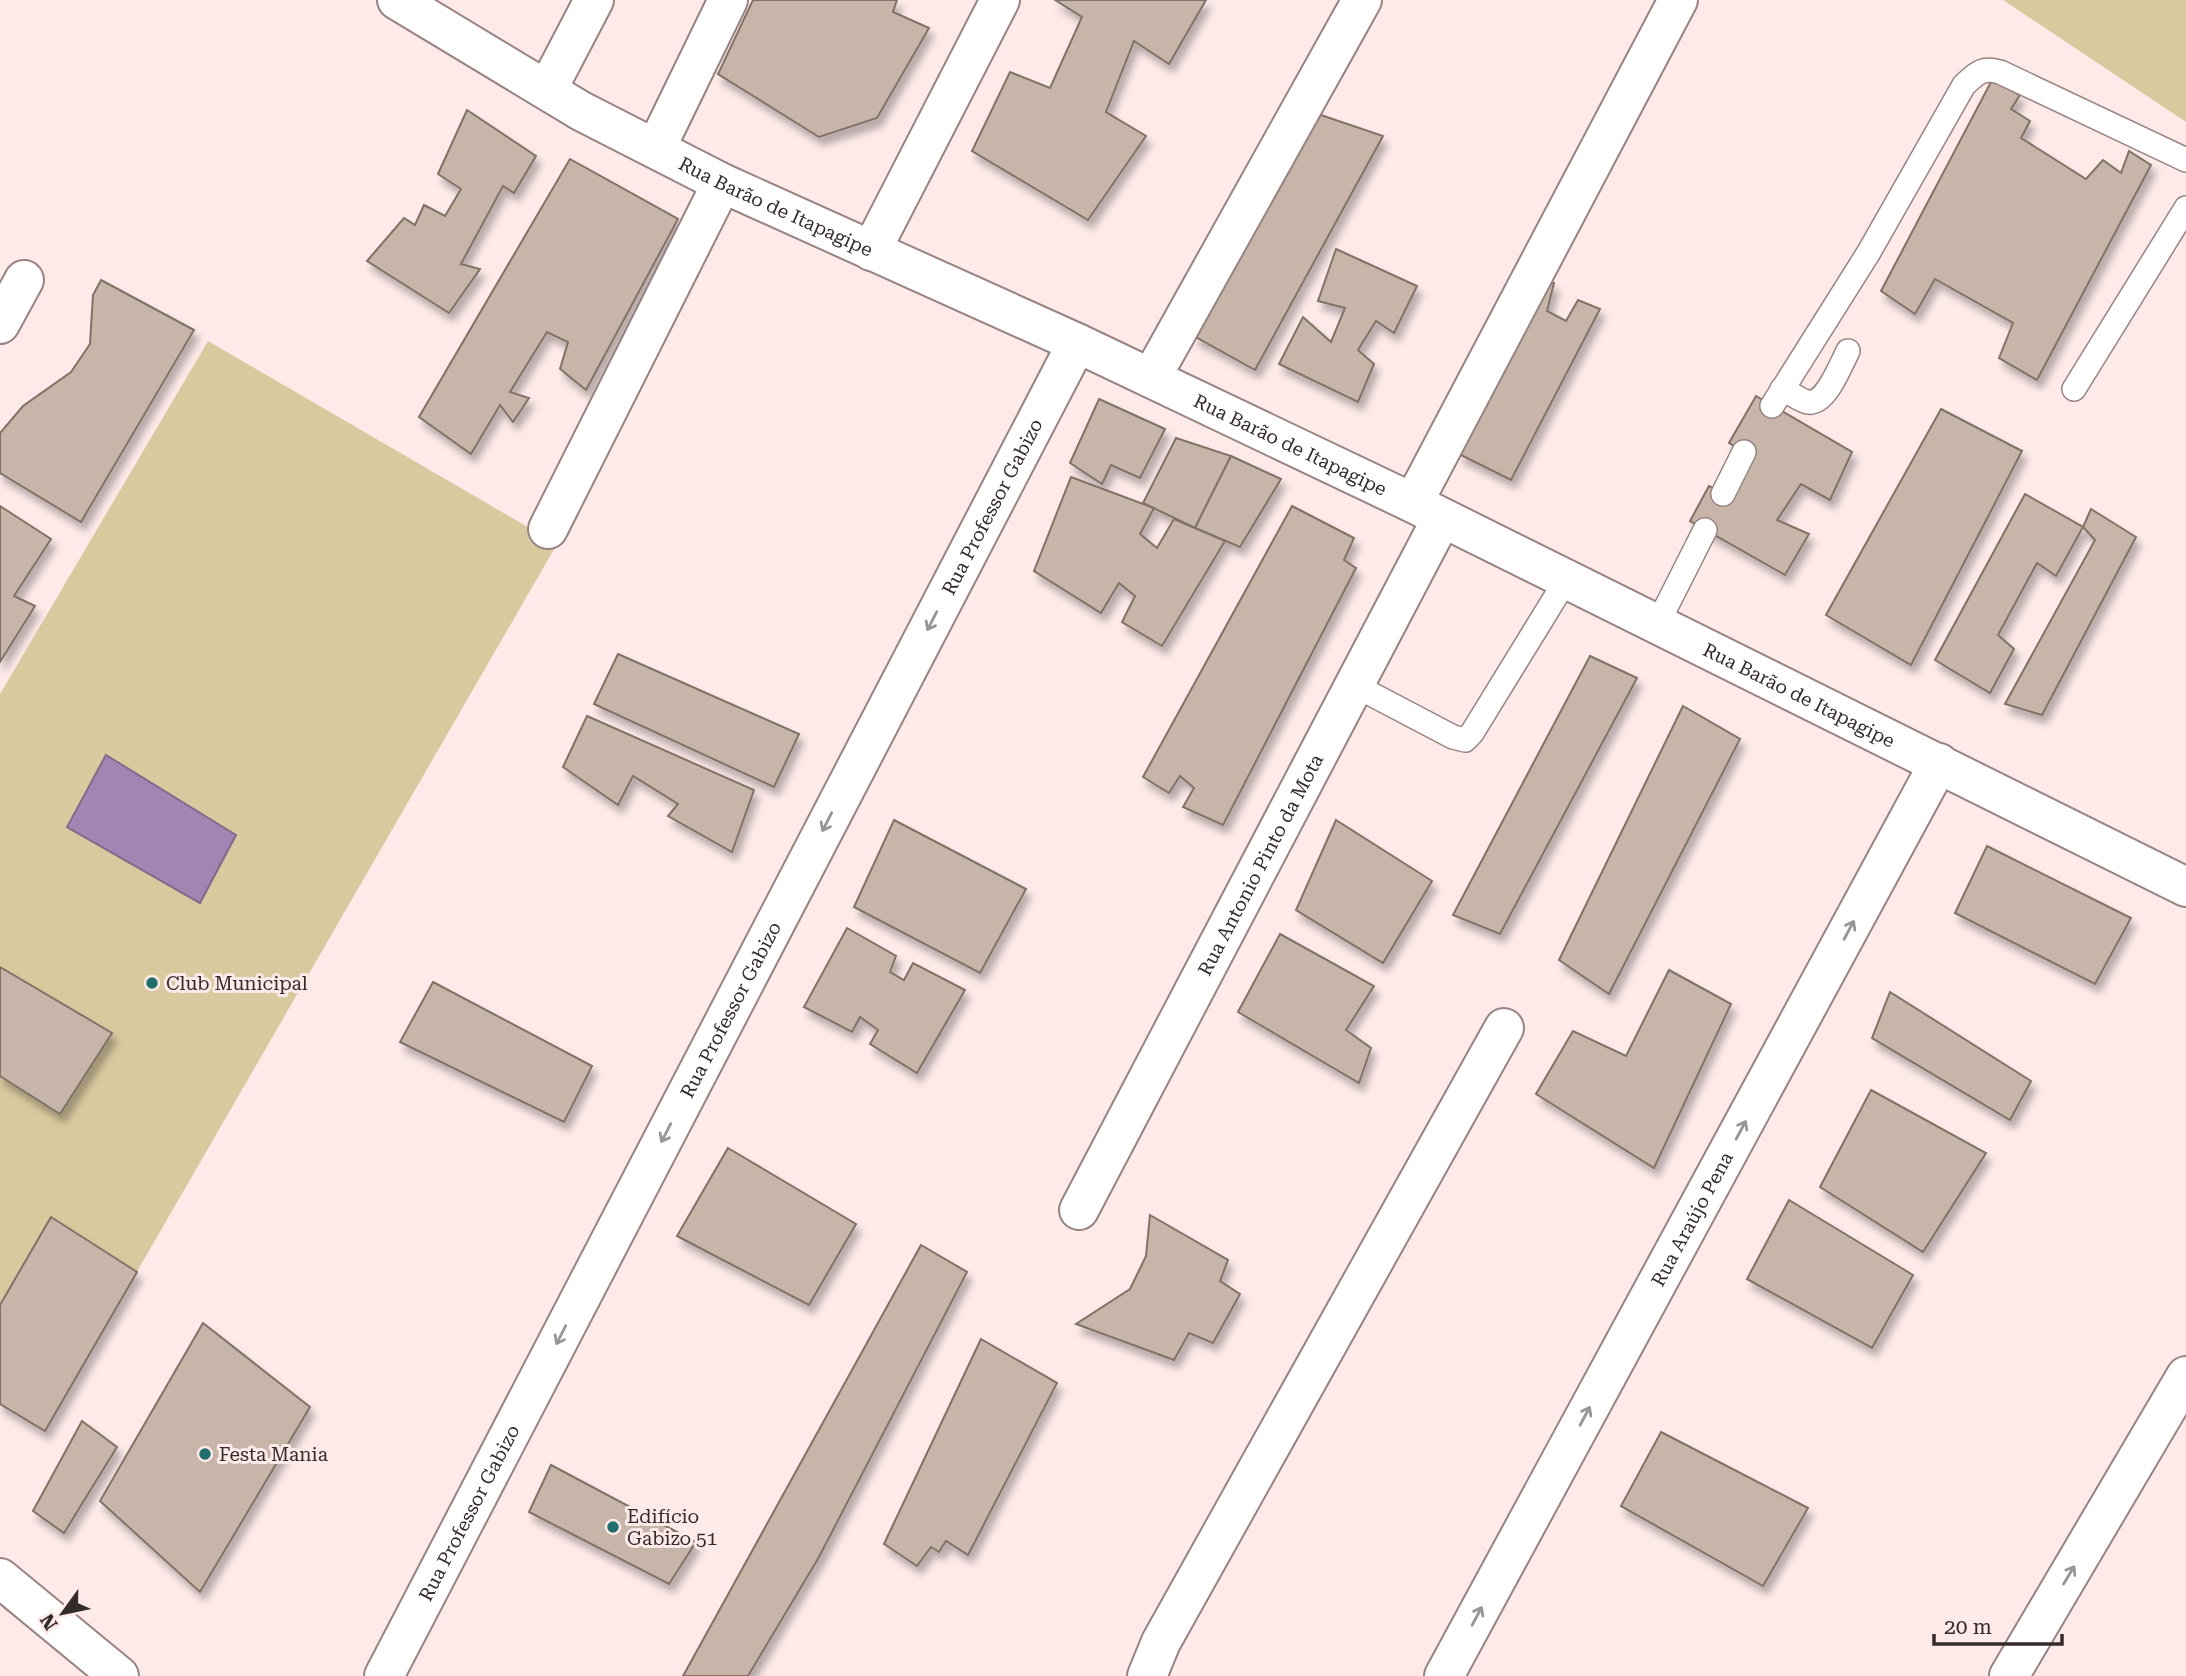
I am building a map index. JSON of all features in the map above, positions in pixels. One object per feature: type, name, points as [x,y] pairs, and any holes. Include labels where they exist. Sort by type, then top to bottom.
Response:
[{"type":"street","points":[[547,90],[594,0]]},
{"type":"street","points":[[656,148],[728,0]]},
{"type":"street","points":[[872,251],[1000,0]]},
{"type":"street","points":[[1151,379],[1362,0]]},
{"type":"street","name":"Rua Antonio Pinto da Mota","points":[[1079,1210],[1354,685],[1427,511],[1678,0]]},
{"type":"street","name":"Rua Barão de Itapagipe","points":[[401,1],[581,111],[722,183],[1077,343],[1427,511],[2186,887]]},
{"type":"street","points":[[548,529],[722,183]]},
{"type":"street","points":[[0,324],[24,280]]},
{"type":"street","name":"Rua Professor Gabizo","points":[[384,1676],[1077,343]]},
{"type":"street","name":"Rua Araújo Pena","points":[[1444,1676],[1939,763]]},
{"type":"street","points":[[1147,1676],[1168,1629],[1504,1028]]},
{"type":"street","points":[[2009,1676],[2186,1376]]},
{"type":"street","points":[[0,1578],[119,1676]]},
{"type":"lane","points":[[1848,351],[1827,391],[1818,400],[1808,402],[1777,397],[1869,252],[1964,85],[1975,75],[1988,69],[2000,72],[2186,160]]},
{"type":"lane","points":[[2074,389],[2186,208]]},
{"type":"lane","points":[[1723,494],[1744,452]]},
{"type":"lane","points":[[1657,625],[1706,530]]},
{"type":"lane","points":[[1354,685],[1453,737],[1465,740],[1472,733],[1566,580]]},
{"type":"shaded area","points":[[2003,0],[2186,0],[2186,122]]},
{"type":"shaded area","name":"Club Municipal","points":[[208,341],[557,544],[45,1431],[0,1404],[0,694]]},
{"type":"shaded area","points":[[106,755],[236,835],[200,903],[67,827]]},
{"type":"building","points":[[753,0],[897,0],[893,12],[929,28],[877,118],[819,137],[718,74]]},
{"type":"building","points":[[1055,0],[1206,0],[1169,64],[1134,41],[1106,112],[1146,136],[1088,220],[972,151],[1010,72],[1050,88],[1082,17]]},
{"type":"building","points":[[1992,80],[2020,95],[2011,109],[2030,121],[2021,138],[2086,179],[2103,160],[2121,173],[2129,151],[2151,165],[2037,380],[1999,358],[2013,323],[1935,279],[1915,314],[1881,291]]},
{"type":"building","points":[[467,110],[536,156],[514,193],[503,186],[461,264],[480,269],[449,313],[367,261],[404,218],[415,225],[424,205],[445,216],[461,189],[438,174]]},
{"type":"building","points":[[1312,112],[1383,136],[1255,370],[1194,336]]},
{"type":"building","points":[[570,159],[678,219],[586,390],[560,369],[568,342],[547,332],[510,392],[529,398],[513,422],[500,405],[471,454],[419,417]]},
{"type":"building","points":[[1336,249],[1417,286],[1394,333],[1376,321],[1358,350],[1374,364],[1358,402],[1279,364],[1303,317],[1331,342],[1345,308],[1318,301]]},
{"type":"building","points":[[101,280],[194,330],[81,522],[0,473],[0,433],[23,406],[71,372],[90,344],[93,295]]},
{"type":"building","points":[[1541,280],[1554,283],[1547,311],[1566,321],[1578,300],[1600,309],[1511,480],[1459,454]]},
{"type":"building","points":[[1756,396],[1852,452],[1830,500],[1801,484],[1777,520],[1809,534],[1785,575],[1690,521],[1709,486],[1723,494],[1744,452],[1729,443]]},
{"type":"building","points":[[1099,399],[1165,429],[1140,478],[1111,465],[1102,484],[1070,463]]},
{"type":"building","points":[[1941,409],[2022,451],[1911,665],[1826,615]]},
{"type":"building","points":[[1176,438],[1231,456],[1195,528],[1143,503]]},
{"type":"building","points":[[1231,456],[1281,479],[1240,547],[1195,528]]},
{"type":"building","points":[[1071,477],[1154,508],[1140,534],[1157,548],[1174,519],[1225,541],[1162,646],[1122,622],[1135,596],[1119,583],[1101,613],[1034,571]]},
{"type":"building","points":[[2025,494],[2083,527],[2056,576],[2037,563],[1998,635],[2014,649],[1990,693],[1935,660]]},
{"type":"building","points":[[0,506],[51,539],[14,596],[35,606],[0,662]]},
{"type":"building","points":[[1292,506],[1354,538],[1344,560],[1356,568],[1223,825],[1183,807],[1194,788],[1180,776],[1169,793],[1143,777]]},
{"type":"building","points":[[2091,509],[2136,537],[2042,715],[2005,704],[2095,540],[2083,527]]},
{"type":"building","points":[[618,654],[799,734],[774,787],[594,704]]},
{"type":"building","points":[[1590,656],[1637,678],[1500,934],[1453,915]]},
{"type":"building","points":[[1683,706],[1740,739],[1609,994],[1559,960]]},
{"type":"building","points":[[587,716],[754,790],[732,852],[668,816],[678,804],[633,776],[618,805],[563,767]]},
{"type":"building","points":[[894,820],[1026,889],[980,973],[854,907]]},
{"type":"building","points":[[1336,820],[1432,881],[1383,963],[1296,910]]},
{"type":"building","points":[[1987,846],[2131,918],[2095,984],[1955,913]]},
{"type":"building","points":[[847,928],[896,956],[890,972],[904,980],[913,963],[965,990],[917,1073],[870,1044],[878,1030],[860,1017],[852,1032],[804,1007]]},
{"type":"building","points":[[1280,934],[1374,986],[1346,1030],[1371,1048],[1359,1083],[1238,1012]]},
{"type":"building","points":[[0,967],[112,1033],[60,1114],[0,1076]]},
{"type":"building","points":[[1669,970],[1731,1004],[1654,1168],[1536,1094],[1573,1031],[1626,1056]]},
{"type":"building","points":[[433,982],[592,1066],[564,1122],[400,1042]]},
{"type":"building","points":[[1890,992],[2031,1081],[2010,1120],[1872,1038]]},
{"type":"building","points":[[1871,1090],[1986,1153],[1923,1252],[1820,1187]]},
{"type":"building","points":[[728,1148],[856,1224],[809,1305],[677,1236]]},
{"type":"building","points":[[1789,1200],[1913,1275],[1872,1348],[1747,1279]]},
{"type":"building","points":[[1150,1215],[1228,1260],[1220,1281],[1240,1294],[1213,1343],[1189,1333],[1174,1360],[1076,1324],[1130,1289],[1146,1256]]},
{"type":"building","points":[[51,1217],[137,1272],[45,1431],[0,1404],[0,1305]]},
{"type":"building","points":[[921,1245],[967,1272],[819,1557],[748,1676],[683,1676]]},
{"type":"building","name":"Festa Mania","points":[[203,1323],[310,1407],[200,1592],[100,1501]]},
{"type":"building","points":[[981,1339],[1057,1383],[968,1555],[946,1541],[939,1552],[931,1547],[917,1566],[884,1544]]},
{"type":"building","points":[[82,1421],[117,1447],[64,1533],[33,1511]]},
{"type":"building","points":[[1661,1432],[1808,1508],[1763,1586],[1621,1506]]},
{"type":"building","name":"Edifício Gabizo 51","points":[[551,1465],[696,1542],[669,1584],[529,1512]]},
{"type":"place","name":"Club Municipal","points":[[152,983]]},
{"type":"place","name":"Festa Mania","points":[[205,1454]]},
{"type":"place","name":"Edifício Gabizo 51","points":[[613,1527]]}]
